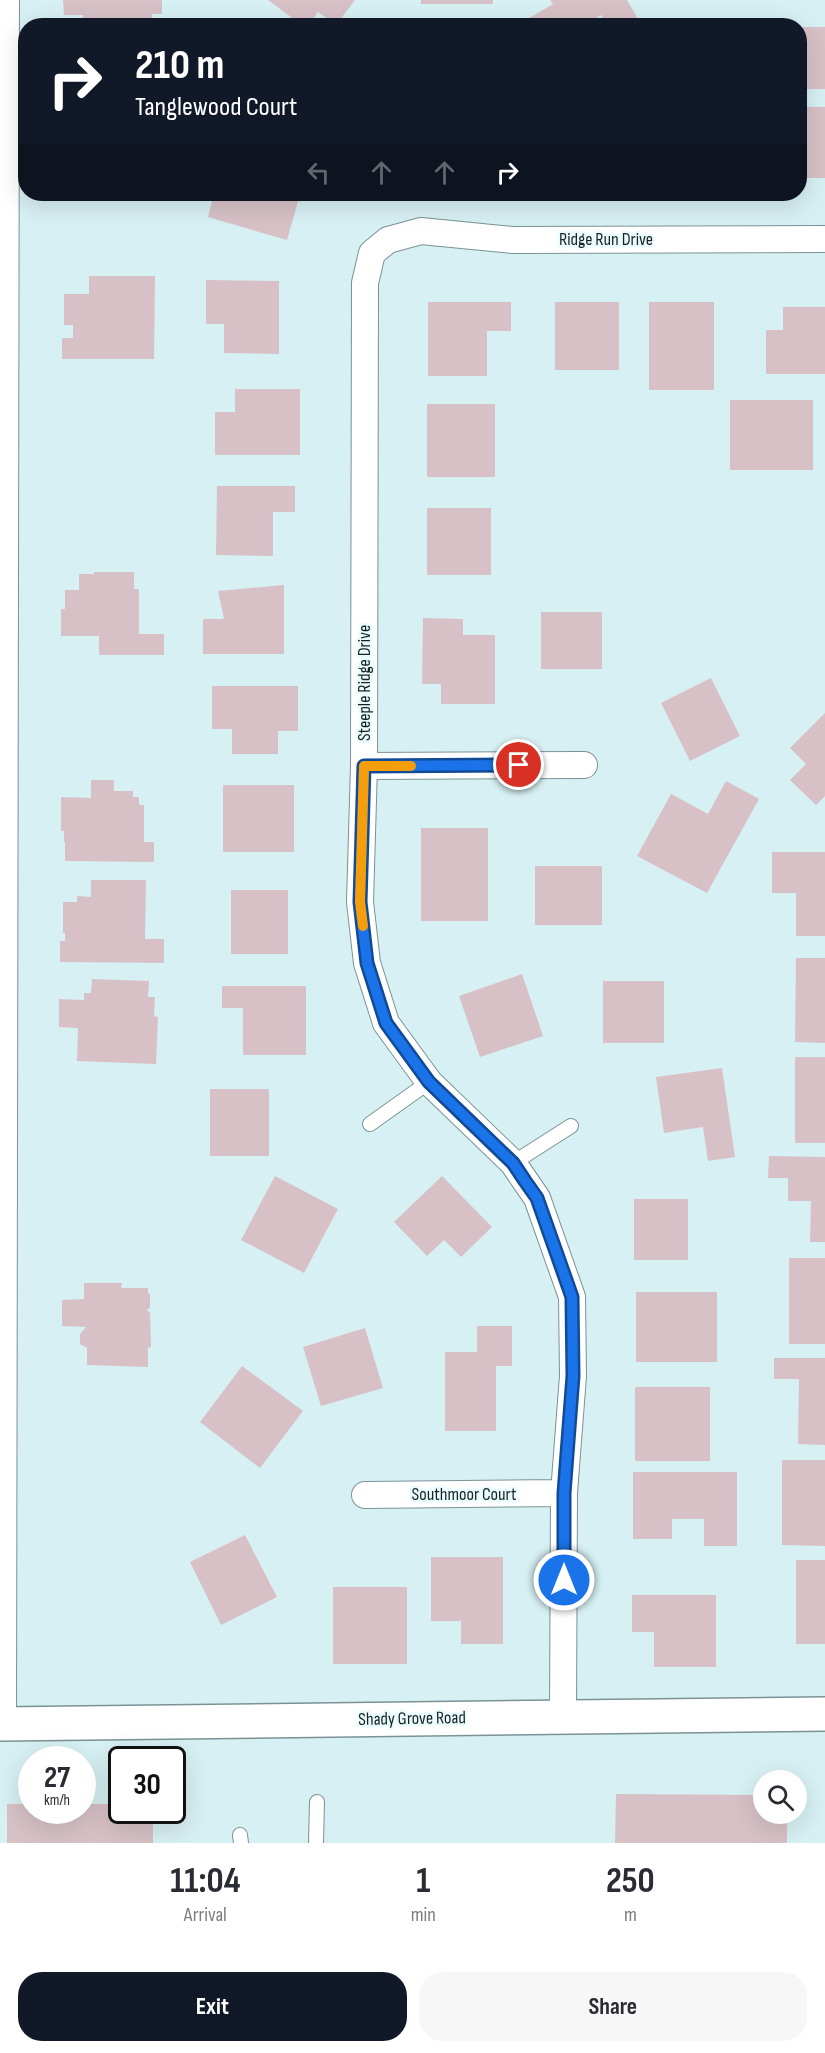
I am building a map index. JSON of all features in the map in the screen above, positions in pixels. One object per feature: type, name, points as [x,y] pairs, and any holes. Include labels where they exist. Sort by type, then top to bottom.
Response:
[{"type":"street","points":[[2,1724],[6,0]]},
{"type":"street","name":"Ridge Run Drive","points":[[388,240],[421,231],[513,240],[825,239]]},
{"type":"street","name":"Steeple Ridge Drive","points":[[388,240],[372,253],[365,283],[364,766],[360,902],[367,963],[386,1023],[429,1082],[513,1163],[537,1198],[572,1297],[573,1376],[564,1493],[563,1716]]},
{"type":"street","points":[[364,766],[584,765]]},
{"type":"street","name":"Southmoor Court","points":[[365,1495],[564,1493]]},
{"type":"street","name":"Shady Grove Road","points":[[2,1724],[825,1714]]},
{"type":"lane","points":[[370,1124],[429,1082]]},
{"type":"lane","points":[[513,1163],[571,1126]]},
{"type":"lane","points":[[316,1843],[317,1802]]},
{"type":"building","points":[[63,0],[162,0],[162,14],[152,14],[152,18],[83,18],[83,15],[64,15]]},
{"type":"building","points":[[268,0],[355,0],[341,18],[326,18],[318,12],[314,18],[292,18]]},
{"type":"building","points":[[421,0],[493,0],[493,4],[421,4]]},
{"type":"building","points":[[550,0],[627,0],[637,17],[603,18],[601,15],[596,18],[529,18],[553,4]]},
{"type":"building","points":[[807,27],[825,27],[825,89],[807,89]]},
{"type":"building","points":[[807,107],[825,107],[825,178],[807,178]]},
{"type":"building","points":[[212,201],[298,201],[287,240],[208,217]]},
{"type":"building","points":[[89,276],[155,276],[154,359],[62,359],[62,338],[73,338],[73,325],[64,325],[64,294],[89,294]]},
{"type":"building","points":[[206,280],[279,281],[279,354],[224,353],[224,324],[206,324]]},
{"type":"building","points":[[428,302],[511,302],[511,331],[487,331],[487,376],[428,376]]},
{"type":"building","points":[[555,302],[619,302],[619,370],[555,370]]},
{"type":"building","points":[[649,302],[714,302],[714,390],[649,390]]},
{"type":"building","points":[[783,307],[825,307],[825,374],[766,374],[766,330],[783,330]]},
{"type":"building","points":[[235,389],[300,389],[300,455],[215,455],[215,412],[235,412]]},
{"type":"building","points":[[730,400],[813,400],[813,470],[730,470]]},
{"type":"building","points":[[427,404],[495,404],[495,477],[427,477]]},
{"type":"building","points":[[217,486],[295,486],[295,512],[273,512],[273,556],[216,555]]},
{"type":"building","points":[[427,508],[491,508],[491,575],[427,575]]},
{"type":"building","points":[[94,572],[134,572],[134,589],[139,589],[139,634],[164,634],[164,655],[99,655],[99,636],[61,636],[61,609],[65,609],[65,590],[79,590],[79,574],[94,574]]},
{"type":"building","points":[[284,585],[284,654],[203,654],[203,619],[224,619],[218,591]]},
{"type":"building","points":[[541,612],[602,612],[602,669],[541,669]]},
{"type":"building","points":[[423,618],[463,619],[463,635],[495,635],[495,704],[441,704],[441,684],[422,684]]},
{"type":"building","points":[[711,678],[740,736],[690,761],[661,703]]},
{"type":"building","points":[[212,686],[298,686],[298,731],[278,731],[278,754],[232,754],[232,729],[212,729]]},
{"type":"building","points":[[825,713],[825,796],[816,805],[790,780],[806,764],[790,748]]},
{"type":"building","points":[[91,780],[114,780],[114,791],[133,791],[133,797],[139,797],[139,805],[144,805],[144,842],[154,842],[154,862],[65,861],[64,831],[61,831],[61,797],[91,798]]},
{"type":"building","points":[[726,781],[759,799],[707,893],[637,856],[671,794],[708,814]]},
{"type":"building","points":[[223,785],[294,785],[294,852],[223,852]]},
{"type":"building","points":[[421,828],[488,828],[488,921],[421,921]]},
{"type":"building","points":[[772,852],[825,852],[825,936],[796,936],[796,893],[772,893]]},
{"type":"building","points":[[535,866],[602,866],[602,925],[535,925]]},
{"type":"building","points":[[91,880],[146,880],[145,939],[164,939],[164,963],[60,962],[60,941],[65,941],[63,902],[77,902],[77,896],[91,897]]},
{"type":"building","points":[[231,890],[288,890],[288,954],[231,954]]},
{"type":"building","points":[[796,958],[825,958],[825,1043],[795,1042]]},
{"type":"building","points":[[522,974],[543,1036],[480,1057],[459,996]]},
{"type":"building","points":[[92,979],[149,981],[148,997],[155,997],[154,1016],[158,1017],[156,1064],[77,1061],[78,1028],[59,1027],[59,999],[84,1000],[84,993],[91,993]]},
{"type":"building","points":[[603,981],[664,981],[664,1043],[603,1043]]},
{"type":"building","points":[[222,986],[306,986],[306,1055],[243,1055],[243,1008],[222,1008]]},
{"type":"building","points":[[795,1057],[825,1057],[825,1143],[795,1143]]},
{"type":"building","points":[[722,1068],[735,1157],[708,1161],[703,1127],[664,1133],[656,1077]]},
{"type":"building","points":[[210,1089],[269,1089],[269,1156],[210,1156]]},
{"type":"building","points":[[769,1156],[825,1157],[825,1242],[810,1242],[811,1201],[788,1201],[788,1178],[768,1178]]},
{"type":"building","points":[[275,1176],[338,1209],[304,1273],[241,1240]]},
{"type":"building","points":[[442,1176],[492,1227],[461,1257],[444,1240],[427,1256],[394,1222]]},
{"type":"building","points":[[634,1199],[688,1199],[688,1260],[634,1260]]},
{"type":"building","points":[[789,1258],[825,1258],[825,1344],[789,1344]]},
{"type":"building","points":[[84,1283],[122,1283],[121,1288],[148,1288],[150,1308],[147,1311],[150,1312],[151,1347],[148,1348],[148,1367],[87,1365],[87,1348],[80,1344],[80,1334],[86,1327],[62,1326],[62,1300],[84,1299]]},
{"type":"building","points":[[636,1292],[717,1292],[717,1362],[636,1362]]},
{"type":"building","points":[[477,1326],[512,1326],[512,1366],[496,1366],[496,1431],[445,1431],[445,1352],[477,1352]]},
{"type":"building","points":[[365,1328],[383,1388],[321,1406],[303,1347]]},
{"type":"building","points":[[774,1358],[825,1358],[825,1445],[798,1444],[799,1379],[774,1379]]},
{"type":"building","points":[[242,1366],[303,1411],[260,1468],[200,1422]]},
{"type":"building","points":[[635,1387],[710,1387],[710,1461],[635,1461]]},
{"type":"building","points":[[782,1460],[825,1460],[825,1546],[782,1545]]},
{"type":"building","points":[[633,1472],[737,1472],[737,1546],[704,1546],[704,1519],[672,1519],[672,1539],[633,1539]]},
{"type":"building","points":[[245,1535],[277,1597],[221,1625],[190,1562]]},
{"type":"building","points":[[431,1557],[503,1557],[503,1644],[461,1644],[461,1621],[431,1621]]},
{"type":"building","points":[[796,1560],[825,1560],[825,1644],[796,1644]]},
{"type":"building","points":[[333,1587],[407,1587],[407,1664],[333,1664]]},
{"type":"building","points":[[632,1595],[716,1595],[716,1667],[654,1667],[654,1632],[632,1632]]},
{"type":"building","points":[[616,1794],[753,1795],[753,1824],[787,1824],[787,1843],[615,1843]]},
{"type":"building","points":[[7,1804],[18,1804],[18,1824],[96,1824],[96,1804],[108,1804],[108,1824],[153,1824],[153,1843],[7,1843]]},
{"type":"slow traffic","points":[[363,926],[360,902],[364,766],[411,766]]},
{"type":"route","points":[[519,765],[364,766],[360,902],[367,963],[386,1023],[429,1082],[513,1163],[537,1198],[572,1297],[573,1376],[564,1493],[564,1580]]}]
